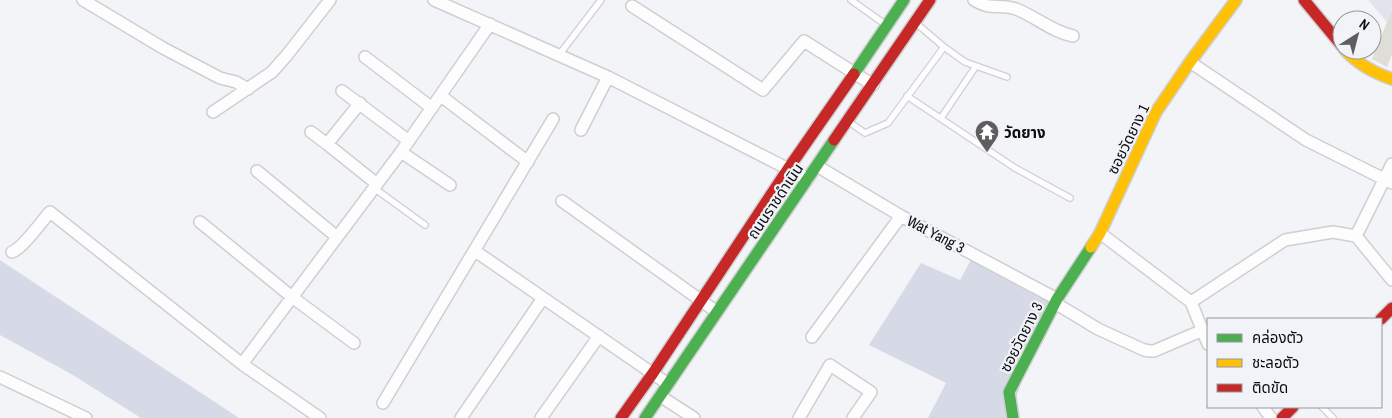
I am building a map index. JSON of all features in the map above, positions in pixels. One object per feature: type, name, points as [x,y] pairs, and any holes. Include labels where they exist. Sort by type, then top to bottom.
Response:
[{"type":"street","points":[[84,0],[164,48],[220,78],[236,82],[248,89]]},
{"type":"street","points":[[213,112],[272,72],[330,0]]},
{"type":"street","points":[[434,0],[608,77],[808,179]]},
{"type":"street","points":[[621,418],[904,0]]},
{"type":"street","name":"ถนนราชดำเนิน","points":[[645,418],[930,0]]},
{"type":"street","points":[[974,0],[986,6],[1009,6],[1073,36]]},
{"type":"street","name":"ซอยวัดยาง 1","points":[[1056,301],[1100,233],[1156,112],[1236,0]]},
{"type":"street","points":[[1304,0],[1332,34]]},
{"type":"street","points":[[632,6],[763,90],[804,41],[872,85]]},
{"type":"street","points":[[242,364],[401,152],[490,24]]},
{"type":"street","points":[[365,57],[432,108]]},
{"type":"street","points":[[1355,60],[1372,72],[1392,79]]},
{"type":"street","points":[[1190,62],[1306,140],[1389,181]]},
{"type":"street","points":[[581,130],[608,77]]},
{"type":"street","points":[[342,90],[409,141]]},
{"type":"street","points":[[441,96],[528,162]]},
{"type":"street","points":[[327,144],[360,103]]},
{"type":"street","points":[[383,402],[553,120]]},
{"type":"street","points":[[311,132],[376,186]]},
{"type":"street","points":[[401,152],[450,185]]},
{"type":"street","points":[[1356,236],[1389,181],[1392,164]]},
{"type":"street","name":"Wat Yang 3","points":[[817,166],[902,216],[1056,301],[1098,329],[1150,351],[1202,330]]},
{"type":"street","points":[[257,171],[337,237]]},
{"type":"street","points":[[562,201],[717,312]]},
{"type":"street","points":[[12,252],[22,246],[50,212],[242,364],[320,418]]},
{"type":"street","points":[[812,337],[902,216]]},
{"type":"street","points":[[200,222],[292,297],[354,343]]},
{"type":"street","points":[[1192,302],[1285,240],[1333,232],[1356,236],[1392,280]]},
{"type":"street","points":[[1100,233],[1192,302],[1207,342]]},
{"type":"street","points":[[475,251],[668,384]]},
{"type":"street","points":[[460,418],[543,298]]},
{"type":"street","name":"ซอยวัดยาง 3","points":[[1013,418],[1009,392],[1056,301]]},
{"type":"street","points":[[1382,318],[1392,308]]},
{"type":"street","points":[[541,418],[599,336]]},
{"type":"street","points":[[799,418],[830,364],[871,392],[853,418]]},
{"type":"street","points":[[0,377],[86,418]]},
{"type":"street","points":[[660,396],[694,418]]},
{"type":"street","points":[[1264,408],[1272,418]]},
{"type":"street","points":[[1282,418],[1292,408]]},
{"type":"lane","points":[[559,56],[601,0]]},
{"type":"lane","points":[[851,0],[887,26]]},
{"type":"lane","points":[[915,22],[965,62],[1007,77]]},
{"type":"lane","points":[[848,121],[866,133],[888,123],[944,47]]},
{"type":"lane","points":[[941,118],[976,66]]},
{"type":"lane","points":[[907,96],[1015,168],[1070,198]]},
{"type":"lane","points":[[376,186],[425,225]]},
{"type":"lane","points":[[1323,408],[1333,418]]},
{"type":"shaded area","points":[[1368,0],[1392,0],[1392,9],[1387,22],[1382,16],[1382,10],[1377,10]]},
{"type":"shaded area","points":[[972,258],[1050,300],[1009,418],[928,418],[946,383],[869,345],[921,263],[960,280]]},
{"type":"shaded area","points":[[0,260],[239,418],[141,418],[73,375],[0,335]]},
{"type":"building","points":[[1392,10],[1392,54],[1387,67],[1374,60],[1382,60],[1382,34]]},
{"type":"traffic: fast","points":[[854,74],[904,0]]},
{"type":"traffic: fast","points":[[645,418],[834,140]]},
{"type":"traffic: fast","points":[[1013,418],[1009,392],[1057,299],[1091,247]]},
{"type":"traffic: slow","points":[[1091,247],[1100,233],[1156,112],[1236,0]]},
{"type":"traffic: slow","points":[[1355,60],[1367,68],[1392,79]]},
{"type":"traffic: jam","points":[[834,140],[930,0]]},
{"type":"traffic: jam","points":[[1304,0],[1332,34]]},
{"type":"traffic: jam","points":[[621,418],[854,74]]},
{"type":"traffic: jam","points":[[1382,318],[1392,308]]},
{"type":"traffic: jam","points":[[1282,418],[1292,408]]},
{"type":"place","name":"วัดยาง","points":[[987,153]]}]
